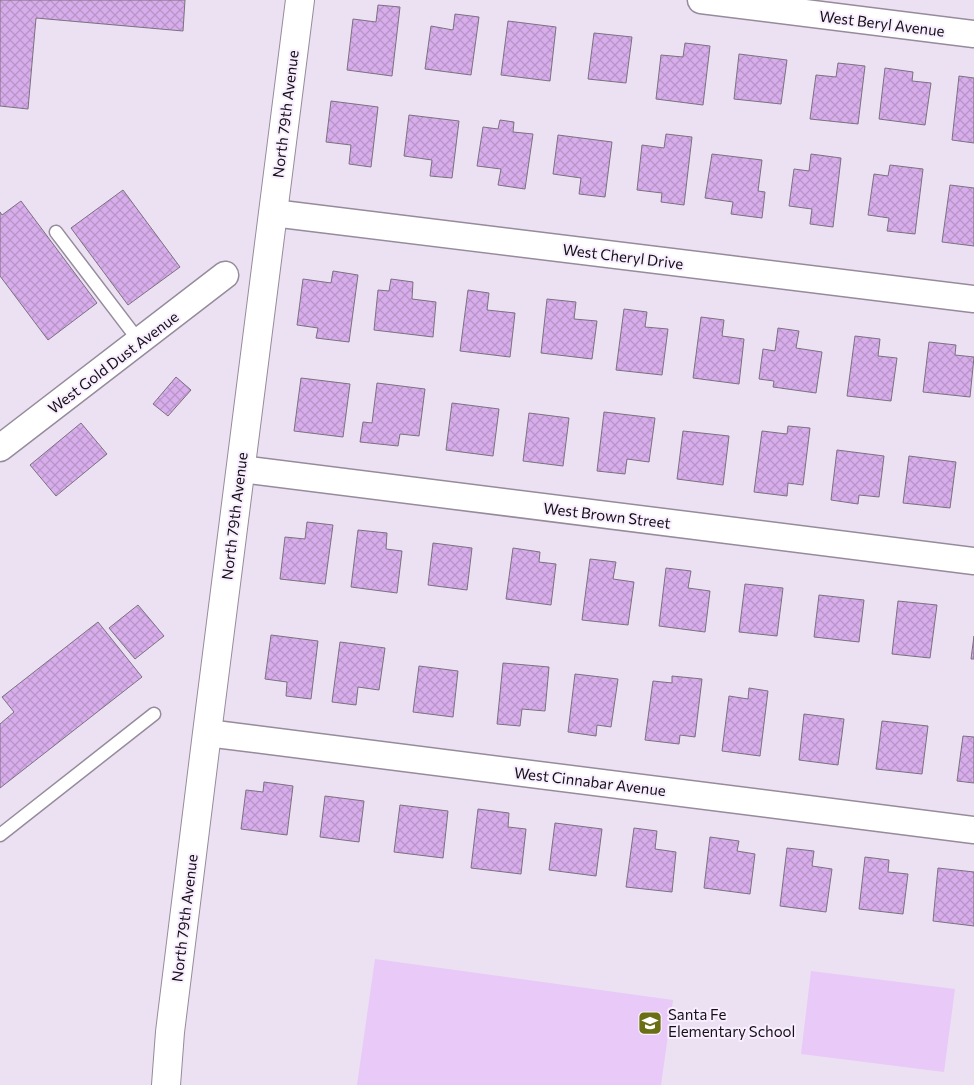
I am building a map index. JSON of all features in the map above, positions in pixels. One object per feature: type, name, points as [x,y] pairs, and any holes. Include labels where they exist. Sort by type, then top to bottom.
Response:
[{"type":"street","name":"North 79th Avenue","points":[[166,1085],[170,1032],[300,0]]},
{"type":"street","name":"West Beryl Avenue","points":[[701,0],[806,6],[974,34]]},
{"type":"street","name":"West Cheryl Drive","points":[[273,213],[974,299]]},
{"type":"street","name":"West Gold Dust Avenue","points":[[0,448],[225,275]]},
{"type":"street","name":"West Brown Street","points":[[241,469],[974,561]]},
{"type":"street","name":"West Cinnabar Avenue","points":[[207,733],[974,830]]},
{"type":"lane","points":[[56,232],[139,341]]},
{"type":"lane","points":[[0,835],[154,714]]},
{"type":"shaded area","points":[[375,959],[673,1000],[661,1085],[357,1085]]},
{"type":"shaded area","points":[[811,971],[955,989],[944,1072],[801,1054]]},
{"type":"building","points":[[0,0],[185,0],[183,31],[36,18],[28,109],[0,106]]},
{"type":"building","points":[[378,5],[400,7],[392,76],[347,70],[353,19],[376,22]]},
{"type":"building","points":[[455,14],[479,17],[471,75],[425,69],[431,26],[453,30]]},
{"type":"building","points":[[508,21],[556,27],[550,81],[501,75]]},
{"type":"building","points":[[594,33],[632,37],[626,83],[588,79]]},
{"type":"building","points":[[685,43],[710,46],[703,105],[656,99],[661,55],[683,57]]},
{"type":"building","points":[[739,54],[787,60],[781,104],[734,99]]},
{"type":"building","points":[[838,63],[865,66],[858,124],[810,119],[816,75],[836,77]]},
{"type":"building","points":[[885,68],[913,72],[912,81],[931,83],[925,125],[879,119]]},
{"type":"building","points":[[959,76],[974,78],[974,143],[952,140]]},
{"type":"building","points":[[331,101],[378,107],[371,167],[349,164],[351,145],[326,142]]},
{"type":"building","points":[[409,115],[459,121],[452,178],[430,176],[432,160],[404,156]]},
{"type":"building","points":[[500,120],[514,122],[513,132],[533,134],[525,189],[498,185],[501,169],[477,166],[483,127],[498,129]]},
{"type":"building","points":[[666,134],[692,137],[684,205],[661,202],[662,193],[637,190],[642,145],[664,148]]},
{"type":"building","points":[[558,135],[612,142],[605,197],[579,194],[581,178],[553,174]]},
{"type":"building","points":[[712,154],[762,160],[758,191],[765,192],[762,218],[731,214],[733,202],[705,198]]},
{"type":"building","points":[[811,154],[841,158],[833,227],[810,224],[812,209],[789,206],[794,169],[809,171]]},
{"type":"building","points":[[890,165],[923,169],[915,234],[887,231],[889,218],[868,215],[874,174],[888,176]]},
{"type":"building","points":[[950,185],[974,188],[974,246],[942,242]]},
{"type":"building","points":[[123,190],[180,267],[128,305],[71,228]]},
{"type":"building","points":[[21,201],[97,303],[48,340],[0,276],[0,212],[2,215]]},
{"type":"building","points":[[333,271],[358,275],[349,342],[316,338],[318,328],[297,325],[303,279],[331,283]]},
{"type":"building","points":[[391,279],[413,282],[412,299],[436,302],[433,337],[374,330],[378,290],[389,291]]},
{"type":"building","points":[[468,290],[489,293],[487,310],[515,313],[510,357],[460,351]]},
{"type":"building","points":[[547,299],[576,302],[574,319],[597,321],[592,359],[541,353]]},
{"type":"building","points":[[624,309],[647,312],[645,327],[668,329],[662,375],[616,370]]},
{"type":"building","points":[[701,317],[724,320],[722,336],[744,339],[739,384],[693,378]]},
{"type":"building","points":[[778,328],[799,331],[796,348],[822,352],[816,393],[773,387],[774,381],[759,379],[763,349],[775,351]]},
{"type":"building","points":[[855,336],[880,339],[878,356],[897,358],[891,401],[847,396]]},
{"type":"building","points":[[929,342],[956,345],[955,355],[974,357],[970,397],[923,392]]},
{"type":"building","points":[[176,377],[191,390],[168,416],[153,404]]},
{"type":"building","points":[[301,378],[350,384],[343,437],[294,431]]},
{"type":"building","points":[[377,383],[425,389],[419,436],[400,434],[398,446],[360,442],[363,422],[372,423]]},
{"type":"building","points":[[452,403],[499,409],[493,456],[446,450]]},
{"type":"building","points":[[604,412],[655,418],[649,462],[627,459],[625,474],[597,471]]},
{"type":"building","points":[[529,413],[569,418],[563,466],[523,461]]},
{"type":"building","points":[[81,423],[107,454],[56,496],[30,465]]},
{"type":"building","points":[[788,426],[810,428],[803,485],[788,483],[787,496],[754,492],[762,431],[787,434]]},
{"type":"building","points":[[683,431],[729,436],[723,485],[677,479]]},
{"type":"building","points":[[837,450],[884,456],[879,497],[859,495],[858,504],[831,500]]},
{"type":"building","points":[[909,456],[956,462],[950,508],[903,503]]},
{"type":"building","points":[[307,522],[333,525],[325,584],[280,579],[285,537],[305,539]]},
{"type":"building","points":[[358,530],[387,533],[386,549],[402,551],[397,593],[351,587]]},
{"type":"building","points":[[433,543],[472,548],[467,590],[428,585]]},
{"type":"building","points":[[513,548],[540,552],[539,562],[556,564],[551,605],[506,599]]},
{"type":"building","points":[[590,559],[616,562],[613,579],[634,582],[628,625],[582,620]]},
{"type":"building","points":[[666,568],[691,571],[688,588],[710,591],[705,632],[659,626]]},
{"type":"building","points":[[745,584],[783,588],[777,636],[739,632]]},
{"type":"building","points":[[819,595],[864,600],[859,642],[814,637]]},
{"type":"building","points":[[898,601],[937,605],[930,658],[892,654]]},
{"type":"building","points":[[138,605],[164,636],[135,659],[109,628]]},
{"type":"building","points":[[98,622],[142,677],[0,788],[0,724],[14,712],[2,697]]},
{"type":"building","points":[[271,635],[318,641],[311,699],[286,696],[287,682],[265,679]]},
{"type":"building","points":[[974,636],[974,659],[971,659]]},
{"type":"building","points":[[340,642],[385,648],[379,690],[358,687],[356,705],[332,702]]},
{"type":"building","points":[[503,663],[549,667],[545,711],[522,709],[520,726],[497,724]]},
{"type":"building","points":[[419,666],[458,671],[453,717],[413,712]]},
{"type":"building","points":[[575,674],[618,679],[611,727],[597,725],[596,736],[568,732]]},
{"type":"building","points":[[672,676],[702,679],[695,737],[680,735],[679,744],[645,740],[653,681],[672,683]]},
{"type":"building","points":[[749,688],[768,691],[760,756],[722,751],[729,696],[748,699]]},
{"type":"building","points":[[804,714],[844,719],[838,765],[799,760]]},
{"type":"building","points":[[882,721],[928,726],[922,774],[876,769]]},
{"type":"building","points":[[963,736],[974,737],[974,783],[957,781]]},
{"type":"building","points":[[264,782],[293,786],[287,835],[241,829],[246,790],[263,792]]},
{"type":"building","points":[[325,796],[364,801],[359,842],[320,837]]},
{"type":"building","points":[[400,805],[448,811],[443,858],[394,852]]},
{"type":"building","points":[[478,809],[509,813],[508,827],[526,829],[521,874],[471,868]]},
{"type":"building","points":[[555,823],[602,829],[596,876],[549,870]]},
{"type":"building","points":[[634,828],[657,831],[655,849],[676,852],[672,892],[626,887]]},
{"type":"building","points":[[710,837],[739,841],[737,851],[755,854],[750,894],[704,888]]},
{"type":"building","points":[[787,848],[814,851],[812,866],[832,869],[826,912],[780,906]]},
{"type":"building","points":[[865,857],[889,860],[888,872],[908,874],[903,914],[859,909]]},
{"type":"building","points":[[938,868],[974,872],[974,926],[933,921]]},
{"type":"place","name":"Santa Fe Elementary School","points":[[650,1023]]}]
